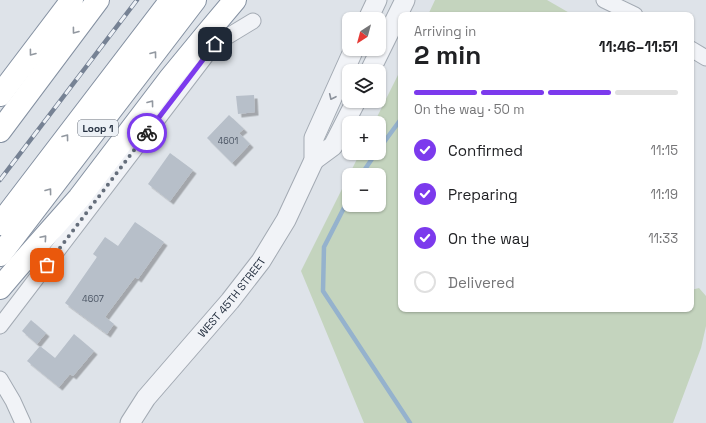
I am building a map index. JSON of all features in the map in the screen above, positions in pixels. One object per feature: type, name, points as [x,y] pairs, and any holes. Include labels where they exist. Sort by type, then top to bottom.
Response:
[{"type":"highway","points":[[0,95],[72,0]]},
{"type":"highway","points":[[0,131],[98,0]]},
{"type":"highway","points":[[0,224],[171,0]]},
{"type":"highway","name":"Loop 1","points":[[0,255],[195,0]]},
{"type":"highway","points":[[0,288],[79,198],[171,77],[235,0]]},
{"type":"street","points":[[371,12],[377,0]]},
{"type":"street","points":[[399,12],[405,0]]},
{"type":"street","points":[[604,0],[629,12]]},
{"type":"street","points":[[373,64],[398,14]]},
{"type":"street","points":[[0,326],[215,44],[253,22]]},
{"type":"street","points":[[694,50],[706,58]]},
{"type":"street","name":"WEST 45TH STREET","points":[[130,423],[146,398],[230,300],[261,261],[286,220],[314,160],[314,138],[351,56]]},
{"type":"street","name":"WEST 45TH STREET","points":[[314,160],[334,146],[353,108]]},
{"type":"street","points":[[0,379],[13,401],[23,423]]},
{"type":"green space","points":[[435,0],[547,0],[568,12],[429,12]]},
{"type":"green space","points":[[398,75],[398,312],[694,312],[694,289],[699,288],[706,296],[706,326],[701,348],[673,423],[364,423],[301,271],[342,189],[342,212],[386,212],[386,168],[352,168],[356,160],[386,160],[386,116],[378,116],[382,108],[386,108],[386,99]]},
{"type":"building","points":[[254,95],[255,112],[238,114],[236,96]]},
{"type":"building","points":[[229,115],[244,129],[239,133],[250,144],[232,163],[207,138]]},
{"type":"building","points":[[170,153],[193,170],[170,201],[148,184]]},
{"type":"building","points":[[135,222],[164,242],[138,279],[135,277],[105,317],[114,324],[107,334],[65,303],[97,257],[93,254],[105,237],[118,246]]},
{"type":"building","points":[[31,320],[46,333],[37,344],[22,331]]},
{"type":"building","points":[[74,334],[94,351],[73,376],[70,374],[59,387],[27,361],[40,346],[55,358]]},
{"type":"waterway","points":[[386,139],[398,123]]},
{"type":"waterway","points":[[366,168],[371,160]]},
{"type":"waterway","points":[[342,212],[324,247],[323,291],[410,423]]},
{"type":"railway","points":[[0,180],[137,0]]},
{"type":"way so far","points":[[47,265],[147,133]]},
{"type":"route","points":[[147,133],[215,44]]}]
